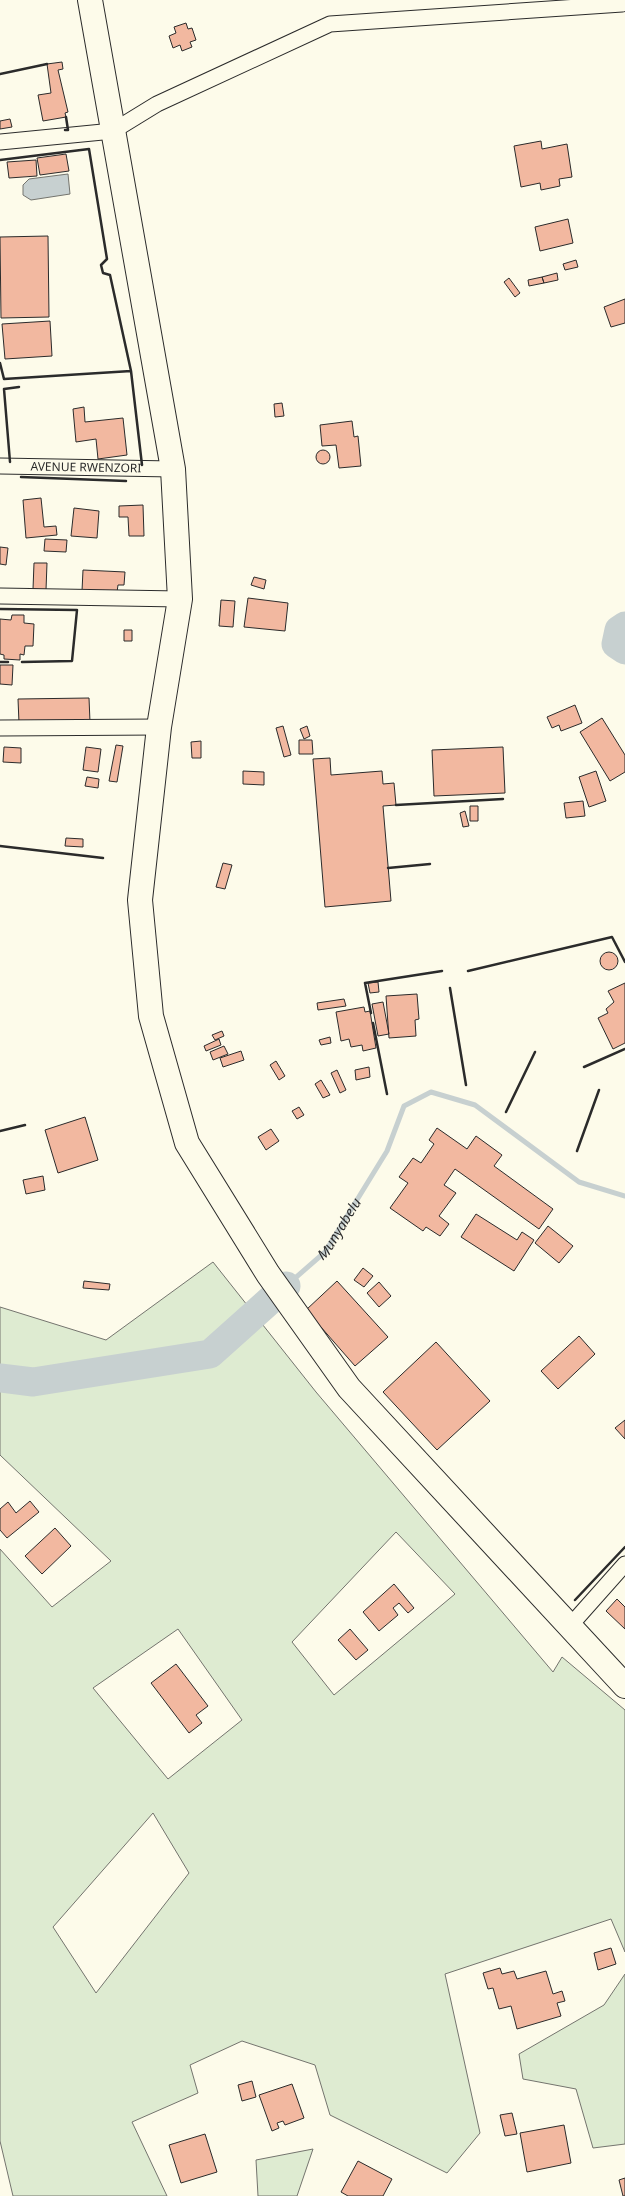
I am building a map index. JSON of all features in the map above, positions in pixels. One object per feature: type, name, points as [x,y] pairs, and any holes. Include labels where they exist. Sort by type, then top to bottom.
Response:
[{"type":"highway","points":[[90,0],[173,469],[180,599],[159,727],[140,900],[151,1016],[187,1143],[268,1274],[349,1388],[625,1686]]},
{"type":"street","points":[[0,142],[113,131],[157,104],[330,24],[622,4],[625,2]]},
{"type":"street","name":"AVENUE RWENZORI","points":[[0,466],[173,469]]},
{"type":"street","points":[[0,596],[180,599]]},
{"type":"street","points":[[0,728],[159,727]]},
{"type":"street","points":[[569,1627],[625,1564]]},
{"type":"green space","points":[[213,1262],[316,1392],[553,1672],[562,1657],[625,1710],[625,1952],[611,1919],[445,1974],[480,2133],[447,2173],[330,2115],[315,2065],[242,2041],[190,2065],[198,2093],[132,2122],[167,2196],[13,2196],[0,2141],[0,1549],[52,1607],[111,1561],[0,1455],[0,1307],[106,1340]],"holes":[[[396,1532],[455,1594],[334,1695],[292,1642]],[[178,1629],[242,1720],[168,1779],[93,1688]],[[153,1813],[189,1873],[96,1993],[53,1927]]]},
{"type":"green space","points":[[625,1974],[625,2144],[593,2148],[576,2089],[523,2079],[519,2054],[604,2005]]},
{"type":"green space","points":[[313,2149],[297,2196],[258,2196],[256,2160]]},
{"type":"shaded area","points":[[68,174],[70,194],[31,200],[23,195],[23,185],[29,179]]},
{"type":"building","points":[[186,23],[188,29],[192,28],[196,40],[190,42],[192,47],[182,51],[180,45],[173,48],[169,36],[176,33],[174,27]]},
{"type":"building","points":[[62,62],[63,69],[58,70],[68,112],[65,113],[66,117],[43,121],[38,95],[51,93],[47,64]]},
{"type":"building","points":[[10,119],[12,127],[0,129],[0,121]]},
{"type":"building","points":[[541,141],[542,149],[567,144],[572,177],[559,179],[560,186],[541,190],[540,183],[521,187],[514,146]]},
{"type":"building","points":[[66,154],[69,171],[40,175],[37,158]]},
{"type":"building","points":[[36,160],[37,176],[9,178],[7,162]]},
{"type":"building","points":[[568,219],[573,243],[540,251],[535,227]]},
{"type":"building","points":[[48,236],[49,317],[1,318],[0,237]]},
{"type":"building","points":[[576,260],[578,267],[565,270],[563,264]]},
{"type":"building","points":[[557,273],[558,280],[544,283],[542,277]]},
{"type":"building","points":[[542,277],[544,283],[529,286],[528,280]]},
{"type":"building","points":[[509,278],[520,293],[515,297],[504,282]]},
{"type":"building","points":[[625,299],[625,323],[611,327],[604,307]]},
{"type":"building","points":[[50,321],[52,356],[5,359],[2,324]]},
{"type":"building","points":[[282,403],[284,416],[275,417],[274,404]]},
{"type":"building","points":[[84,407],[85,422],[123,418],[127,455],[98,459],[96,439],[76,442],[73,409]]},
{"type":"building","points":[[352,421],[354,437],[358,436],[361,466],[339,468],[336,445],[322,446],[320,425]]},
{"type":"building","points":[[323,450],[328,452],[330,457],[328,462],[323,464],[318,462],[316,457],[318,452]]},
{"type":"building","points":[[41,498],[44,527],[56,526],[57,535],[26,538],[23,500]]},
{"type":"building","points":[[143,505],[144,536],[129,536],[128,517],[119,517],[119,506]]},
{"type":"building","points":[[74,508],[99,511],[97,538],[71,536]]},
{"type":"building","points":[[45,539],[67,540],[66,552],[44,551]]},
{"type":"building","points":[[0,547],[8,548],[6,565],[0,564]]},
{"type":"building","points":[[34,563],[47,563],[46,590],[33,589]]},
{"type":"building","points":[[83,570],[125,572],[124,585],[118,585],[117,592],[82,591]]},
{"type":"building","points":[[254,577],[266,580],[264,589],[251,585]]},
{"type":"building","points":[[248,598],[288,603],[285,631],[244,627]]},
{"type":"building","points":[[221,600],[235,601],[233,627],[219,626]]},
{"type":"building","points":[[12,615],[24,615],[24,623],[34,624],[33,646],[25,646],[24,655],[20,654],[20,660],[4,659],[4,655],[0,654],[0,619],[11,620]]},
{"type":"building","points":[[124,630],[132,630],[132,641],[124,641]]},
{"type":"building","points":[[0,665],[13,665],[12,685],[0,684]]},
{"type":"building","points":[[89,698],[90,722],[19,723],[18,699]]},
{"type":"building","points":[[575,705],[582,723],[561,731],[559,725],[552,728],[547,717]]},
{"type":"building","points":[[602,718],[625,755],[625,772],[610,781],[580,732]]},
{"type":"building","points":[[283,726],[291,755],[284,757],[276,728]]},
{"type":"building","points":[[307,726],[310,736],[304,739],[300,729]]},
{"type":"building","points":[[299,740],[312,740],[313,754],[299,754]]},
{"type":"building","points":[[201,741],[201,758],[192,758],[191,742]]},
{"type":"building","points":[[116,745],[123,746],[117,782],[109,781]]},
{"type":"building","points":[[4,747],[21,748],[21,763],[3,762]]},
{"type":"building","points":[[86,747],[101,749],[98,772],[83,770]]},
{"type":"building","points":[[503,747],[505,793],[434,796],[432,750]]},
{"type":"building","points":[[330,758],[331,775],[382,771],[383,784],[394,783],[396,805],[383,806],[391,901],[325,907],[313,759]]},
{"type":"building","points":[[243,771],[264,772],[264,785],[243,784]]},
{"type":"building","points":[[596,771],[606,801],[589,807],[579,777]]},
{"type":"building","points":[[87,777],[99,779],[98,788],[85,786]]},
{"type":"building","points":[[583,801],[585,816],[566,818],[564,803]]},
{"type":"building","points":[[470,806],[478,806],[478,821],[470,821]]},
{"type":"building","points":[[465,811],[469,826],[463,827],[460,813]]},
{"type":"building","points":[[66,838],[83,839],[83,847],[65,846]]},
{"type":"building","points":[[223,863],[232,865],[225,889],[216,887]]},
{"type":"building","points":[[609,952],[615,955],[618,961],[615,967],[609,970],[603,967],[600,961],[603,955]]},
{"type":"building","points":[[378,982],[379,992],[370,993],[368,983]]},
{"type":"building","points":[[625,983],[625,1043],[613,1049],[598,1018],[608,1013],[606,1009],[614,1002],[608,991]]},
{"type":"building","points":[[417,994],[419,1019],[415,1020],[416,1036],[389,1038],[386,996]]},
{"type":"building","points":[[344,999],[346,1006],[318,1010],[317,1003]]},
{"type":"building","points":[[383,1002],[389,1034],[378,1036],[372,1004]]},
{"type":"building","points":[[364,1007],[365,1012],[370,1011],[376,1048],[363,1051],[362,1045],[351,1047],[349,1039],[341,1041],[336,1012]]},
{"type":"building","points":[[222,1031],[224,1036],[215,1040],[212,1035]]},
{"type":"building","points":[[330,1037],[331,1043],[321,1045],[319,1040]]},
{"type":"building","points":[[219,1039],[221,1045],[206,1051],[204,1046]]},
{"type":"building","points":[[224,1046],[228,1054],[213,1060],[210,1052]]},
{"type":"building","points":[[241,1051],[244,1060],[223,1067],[220,1058]]},
{"type":"building","points":[[276,1061],[285,1076],[279,1080],[270,1065]]},
{"type":"building","points":[[369,1067],[370,1077],[356,1080],[355,1070]]},
{"type":"building","points":[[337,1070],[346,1090],[340,1093],[331,1073]]},
{"type":"building","points":[[321,1080],[330,1095],[323,1098],[315,1084]]},
{"type":"building","points":[[299,1107],[304,1115],[297,1119],[292,1111]]},
{"type":"building","points":[[85,1117],[98,1160],[58,1173],[45,1130]]},
{"type":"building","points":[[437,1128],[467,1149],[476,1136],[502,1155],[494,1166],[553,1209],[539,1229],[455,1169],[444,1185],[456,1193],[439,1216],[449,1224],[440,1236],[426,1227],[423,1231],[390,1208],[408,1183],[399,1177],[413,1158],[421,1163],[434,1144],[429,1140]]},
{"type":"building","points":[[271,1129],[279,1141],[266,1150],[258,1137]]},
{"type":"building","points":[[43,1176],[45,1190],[26,1194],[23,1180]]},
{"type":"building","points":[[476,1214],[517,1240],[522,1232],[534,1240],[514,1271],[461,1237]]},
{"type":"building","points":[[548,1226],[573,1246],[559,1263],[535,1243]]},
{"type":"building","points":[[363,1268],[373,1276],[364,1287],[354,1280]]},
{"type":"building","points":[[84,1281],[110,1284],[109,1290],[83,1288]]},
{"type":"building","points":[[337,1281],[388,1337],[355,1366],[306,1310]]},
{"type":"building","points":[[379,1282],[391,1296],[379,1307],[367,1293]]},
{"type":"building","points":[[579,1336],[595,1354],[558,1389],[541,1371]]},
{"type":"building","points":[[436,1342],[490,1401],[437,1450],[383,1392]]},
{"type":"building","points":[[625,1420],[625,1439],[615,1428]]},
{"type":"building","points":[[30,1501],[39,1512],[7,1538],[0,1530],[0,1509],[8,1502],[16,1513]]},
{"type":"building","points":[[55,1528],[71,1546],[42,1574],[25,1556]]},
{"type":"building","points":[[394,1584],[414,1608],[408,1613],[399,1603],[393,1608],[398,1615],[379,1631],[363,1612]]},
{"type":"building","points":[[617,1599],[625,1607],[625,1629],[606,1611]]},
{"type":"building","points":[[350,1629],[368,1650],[356,1660],[338,1640]]},
{"type":"building","points":[[176,1664],[208,1706],[196,1715],[202,1723],[189,1733],[151,1683]]},
{"type":"building","points":[[611,1948],[616,1964],[598,1970],[594,1953]]},
{"type":"building","points":[[500,1968],[502,1974],[514,1971],[517,1979],[546,1971],[553,1994],[562,1991],[565,2001],[557,2003],[561,2016],[517,2029],[511,2006],[499,2009],[493,1988],[488,1989],[483,1973]]},
{"type":"building","points":[[252,2081],[256,2097],[242,2101],[238,2085]]},
{"type":"building","points":[[292,2084],[304,2118],[285,2125],[283,2121],[277,2123],[279,2128],[272,2131],[259,2095]]},
{"type":"building","points":[[512,2113],[517,2134],[505,2136],[500,2115]]},
{"type":"building","points":[[564,2125],[571,2163],[527,2172],[520,2133]]},
{"type":"building","points":[[205,2134],[217,2172],[181,2183],[169,2145]]},
{"type":"building","points":[[358,2161],[392,2179],[383,2196],[348,2196],[341,2192]]},
{"type":"building","points":[[625,2178],[625,2196],[623,2196],[619,2180]]},
{"type":"waterway","name":"Munyabelu","points":[[625,626],[619,630],[616,644],[625,650]]},
{"type":"waterway","name":"Munyabelu","points":[[286,1286],[325,1252],[387,1151],[404,1106],[431,1092],[475,1105],[579,1182],[625,1196]]},
{"type":"waterway","name":"Munyabelu","points":[[0,1378],[33,1382],[210,1354],[286,1286]]},
{"type":"wall","points":[[0,74],[47,64]]},
{"type":"wall","points":[[65,130],[68,130],[66,117]]},
{"type":"wall","points":[[0,160],[89,149],[107,259],[101,265],[103,273],[110,275],[131,371],[4,379],[0,363]]},
{"type":"wall","points":[[131,371],[142,465]]},
{"type":"wall","points":[[10,462],[4,389],[19,387]]},
{"type":"wall","points":[[21,477],[126,481]]},
{"type":"wall","points":[[0,609],[77,610],[72,661],[22,662]]},
{"type":"wall","points":[[0,662],[8,662]]},
{"type":"wall","points":[[396,805],[503,799]]},
{"type":"wall","points":[[0,846],[103,858]]},
{"type":"wall","points":[[388,868],[430,864]]},
{"type":"wall","points":[[468,971],[612,937],[625,962]]},
{"type":"wall","points":[[371,1013],[365,983],[442,971]]},
{"type":"wall","points":[[450,988],[466,1085]]},
{"type":"wall","points":[[373,1023],[387,1094]]},
{"type":"wall","points":[[584,1067],[625,1049]]},
{"type":"wall","points":[[506,1112],[535,1052]]},
{"type":"wall","points":[[577,1151],[599,1090]]},
{"type":"wall","points":[[0,1131],[25,1125]]},
{"type":"wall","points":[[575,1600],[625,1547]]}]
